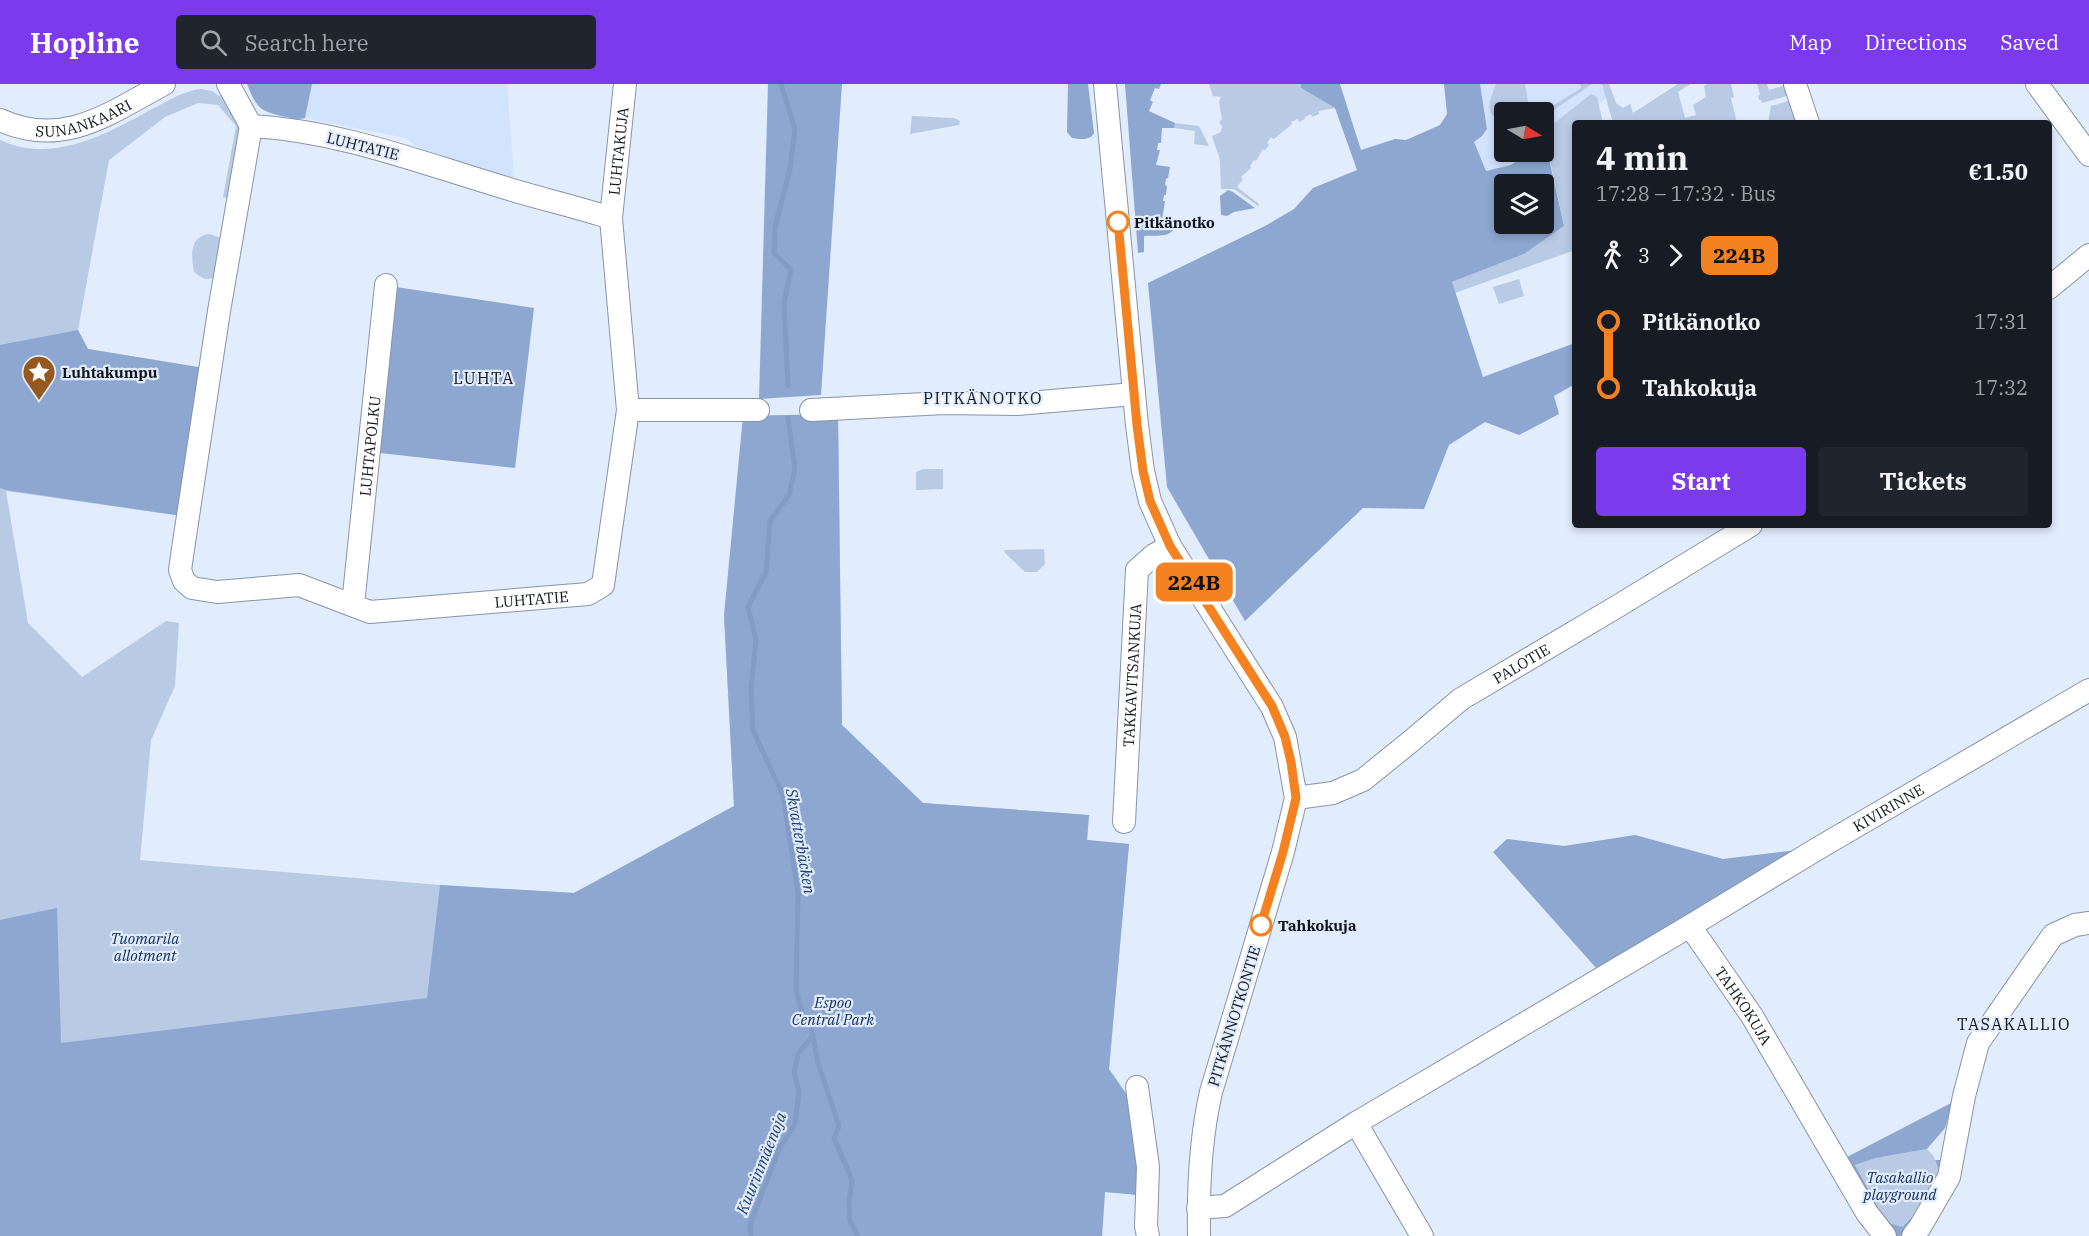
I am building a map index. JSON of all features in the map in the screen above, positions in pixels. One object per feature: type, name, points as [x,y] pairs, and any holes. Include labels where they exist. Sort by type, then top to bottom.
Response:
[{"type":"street","name":"SUNANKAARI","points":[[0,120],[12,126],[39,131],[68,130],[95,121],[164,84]]},
{"type":"street","points":[[228,84],[251,126]]},
{"type":"street","name":"LUHTAKUJA","points":[[611,218],[624,84]]},
{"type":"street","name":"PITKÄNNOTKONTIE","points":[[1104,84],[1134,394],[1147,491],[1170,546],[1272,706],[1285,737],[1296,798],[1283,852],[1210,1092],[1203,1125],[1199,1168],[1199,1236]]},
{"type":"street","points":[[1795,84],[1807,120]]},
{"type":"street","points":[[2037,84],[2089,155]]},
{"type":"street","name":"LUHTATIE","points":[[251,126],[290,128],[399,154],[497,186],[611,218],[628,410],[603,585],[588,594],[370,612],[299,585],[216,592],[192,588],[184,581],[180,570],[219,311],[251,126]]},
{"type":"street","points":[[2052,286],[2089,255]]},
{"type":"street","name":"LUHTAPOLKU","points":[[353,605],[386,285]]},
{"type":"street","points":[[812,410],[944,403],[1017,404],[1134,394]]},
{"type":"street","points":[[628,410],[758,410]]},
{"type":"street","name":"PALOTIE","points":[[1296,798],[1333,793],[1362,780],[1461,699],[1746,528]]},
{"type":"street","name":"TAKKAVITSANKUJA","points":[[1124,822],[1137,570],[1154,555],[1170,546]]},
{"type":"street","name":"KIVIRINNE","points":[[1690,926],[2089,690]]},
{"type":"street","points":[[1913,1236],[1949,1178],[1964,1096],[1978,1043],[2053,935],[2075,925],[2089,923]]},
{"type":"street","points":[[1198,1208],[1225,1206],[1356,1123],[1690,926]]},
{"type":"street","name":"TAHKOKUJA","points":[[1690,926],[1752,1016],[1867,1213],[1885,1236]]},
{"type":"street","points":[[1137,1087],[1148,1167],[1146,1226],[1148,1236]]},
{"type":"street","points":[[1356,1123],[1422,1236]]},
{"type":"shaded area","points":[[312,84],[507,84],[514,178],[423,152],[406,138],[305,118]]},
{"type":"shaded area","points":[[1446,84],[1603,84],[1608,98],[1576,120],[1572,120],[1572,123],[1554,135],[1554,102],[1494,102],[1494,162],[1515,162],[1486,171]]},
{"type":"green space","points":[[247,84],[312,84],[305,118],[293,119],[265,111],[257,104]]},
{"type":"green space","points":[[768,84],[842,84],[821,395],[759,399]]},
{"type":"green space","points":[[1068,84],[1088,84],[1094,133],[1092,136],[1081,139],[1072,138],[1067,132]]},
{"type":"green space","points":[[1125,84],[1161,84],[1159,89],[1155,88],[1150,100],[1153,102],[1149,111],[1175,123],[1174,128],[1162,128],[1156,165],[1170,167],[1165,185],[1167,186],[1162,220],[1177,224],[1167,234],[1144,236],[1144,252],[1138,253]]},
{"type":"green space","points":[[1209,84],[1301,84],[1301,88],[1335,108],[1319,111],[1319,114],[1312,117],[1311,114],[1299,122],[1298,119],[1291,122],[1292,124],[1274,139],[1271,137],[1267,143],[1269,145],[1265,150],[1263,149],[1250,166],[1251,168],[1241,177],[1243,179],[1237,187],[1259,204],[1258,206],[1234,189],[1221,189],[1220,160],[1212,136],[1221,132],[1222,126],[1219,122],[1222,119],[1219,102],[1221,97],[1213,96]]},
{"type":"green space","points":[[1301,84],[1340,84],[1361,150],[1395,139],[1406,140],[1440,125],[1447,114],[1444,84],[1480,84],[1487,129],[1474,142],[1486,171],[1515,162],[1550,162],[1552,174],[1494,174],[1494,234],[1553,234],[1524,254],[1452,282],[1483,377],[1572,344],[1572,386],[1554,396],[1559,414],[1519,435],[1485,422],[1449,445],[1424,509],[1363,508],[1245,621],[1167,487],[1148,283],[1265,226],[1294,209],[1313,188],[1357,170],[1335,108],[1301,88]]},
{"type":"green space","points":[[1496,84],[1525,84],[1528,102],[1494,102],[1494,117],[1489,107]]},
{"type":"green space","points":[[1580,84],[1592,84],[1554,110],[1554,105],[1581,88]]},
{"type":"green space","points":[[1602,84],[1609,84],[1616,103],[1623,108],[1630,104],[1633,113],[1678,84],[1690,84],[1678,92],[1685,118],[1696,115],[1693,105],[1706,97],[1704,86],[1731,84],[1734,97],[1731,98],[1736,120],[1612,120]]},
{"type":"green space","points":[[1757,84],[1767,84],[1769,90],[1790,84],[1794,94],[1762,103],[1759,100]]},
{"type":"green space","name":"Espoo Central Park","points":[[201,89],[212,91],[219,96],[226,92],[240,120],[231,199],[223,197],[236,126],[218,105],[198,103],[165,117],[109,160],[78,330],[88,349],[204,368],[182,516],[6,491],[28,623],[82,677],[166,621],[179,623],[175,686],[151,740],[140,860],[440,885],[574,893],[734,806],[724,615],[838,414],[842,725],[923,803],[1089,815],[1087,840],[1129,844],[1109,1069],[1127,1095],[1139,1195],[1105,1192],[1102,1236],[0,1236],[0,140],[20,147],[40,149],[80,143],[118,127],[177,96]]},
{"type":"green space","points":[[1591,94],[1597,97],[1602,120],[1572,120],[1572,251],[1455,293],[1452,282],[1524,254],[1564,226],[1550,162],[1554,162],[1554,123]]},
{"type":"green space","points":[[1795,99],[1802,120],[1769,120],[1771,106]]},
{"type":"green space","points":[[912,116],[954,118],[960,121],[959,125],[910,134]]},
{"type":"green space","points":[[1175,123],[1199,126],[1209,146],[1194,144],[1195,131],[1174,128]]},
{"type":"green space","points":[[1554,181],[1564,226],[1554,233]]},
{"type":"green space","points":[[1228,190],[1255,208],[1234,212],[1227,216],[1221,215],[1220,196]]},
{"type":"green space","points":[[210,234],[221,238],[214,277],[206,279],[194,272],[192,253],[198,239]]},
{"type":"green space","points":[[1519,279],[1524,296],[1499,304],[1493,287]]},
{"type":"green space","points":[[396,287],[534,308],[515,468],[380,453]]},
{"type":"green space","points":[[78,330],[88,349],[204,368],[182,516],[0,488],[0,345]]},
{"type":"green space","name":"Espoo Central Park","points":[[838,414],[842,725],[923,803],[1089,815],[1087,840],[1129,844],[1109,1069],[1127,1095],[1139,1151],[1139,1195],[1105,1192],[1102,1236],[0,1236],[0,920],[57,908],[61,1043],[427,998],[440,885],[574,893],[734,806],[724,615],[743,416]]},
{"type":"green space","points":[[923,469],[943,469],[943,489],[916,490],[916,472]]},
{"type":"green space","points":[[1044,549],[1045,564],[1037,572],[1025,572],[1004,550]]},
{"type":"green space","points":[[1635,835],[1723,859],[1797,850],[1597,969],[1493,852],[1507,839],[1564,846]]},
{"type":"green space","points":[[1953,1102],[1945,1128],[1927,1149],[1876,1158],[1855,1165],[1886,1222],[1902,1227],[1915,1215],[1928,1193],[1939,1170],[1935,1160],[1948,1160],[1907,1236],[1892,1236],[1845,1158]]},
{"type":"green space","name":"Tasakallio playground","points":[[1927,1149],[1933,1155],[1939,1170],[1924,1201],[1915,1215],[1902,1227],[1886,1222],[1855,1165],[1876,1158]]},
{"type":"waterway","name":"Skvatterbäcken","points":[[781,84],[795,129],[790,169],[775,227],[774,253],[791,270],[784,302],[788,386]]},
{"type":"waterway","name":"Skvatterbäcken","points":[[788,418],[795,469],[789,495],[770,521],[766,572],[748,607],[756,640],[751,689],[753,731],[783,795],[798,893],[796,990],[803,1016],[811,1027],[818,1063],[839,1126],[834,1138],[852,1180],[849,1202],[850,1221],[858,1236]]},
{"type":"waterway","name":"Kuurinmäenoja","points":[[751,1236],[750,1225],[779,1149],[795,1124],[799,1092],[794,1072],[798,1054],[813,1035]]},
{"type":"bus line","name":"224B","points":[[1118,222],[1137,425],[1143,471],[1150,501],[1170,546],[1272,706],[1285,737],[1291,762],[1296,798],[1283,852],[1261,925]]},
{"type":"place","name":"Pitkänotko","points":[[1118,222]]},
{"type":"place","name":"Luhtakumpu","points":[[39,401]]},
{"type":"place","name":"Tahkokuja","points":[[1261,925]]},
{"type":"district","name":"LUHTA","points":[[484,378]]},
{"type":"district","name":"PITKÄNOTKO","points":[[983,398]]},
{"type":"district","name":"TASAKALLIO","points":[[2014,1024]]},
{"type":"park label","name":"Tuomarila allotment","points":[[145,946]]}]
